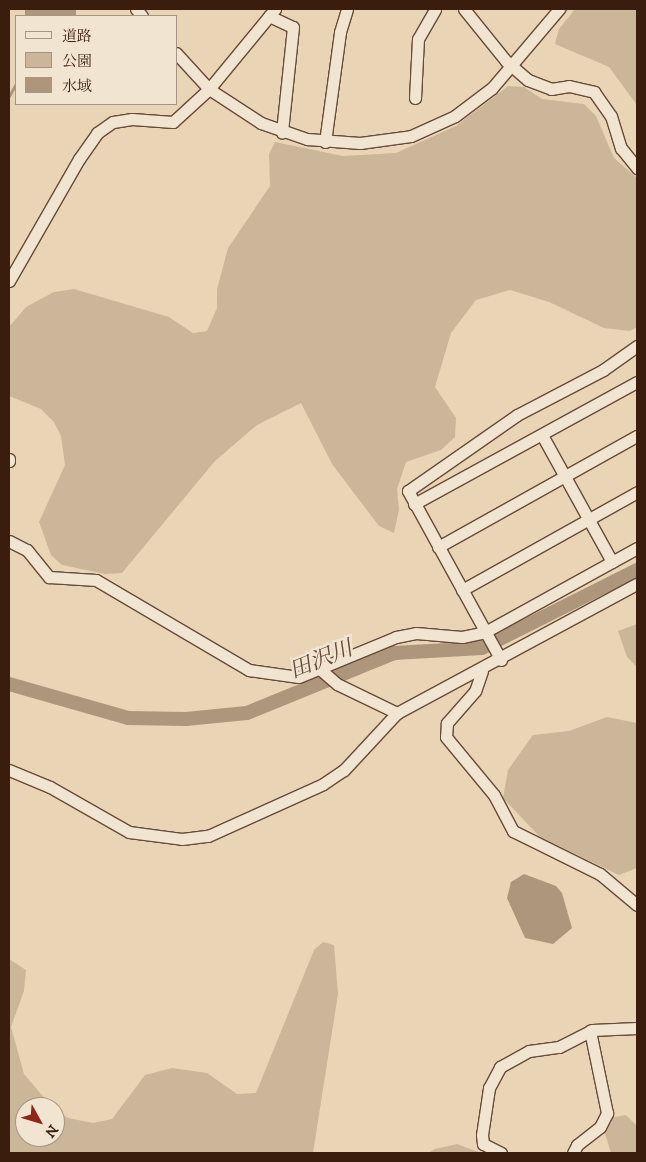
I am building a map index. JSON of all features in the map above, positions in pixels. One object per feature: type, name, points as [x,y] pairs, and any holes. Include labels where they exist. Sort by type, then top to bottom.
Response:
[{"type":"street","points":[[325,142],[340,32],[347,9]]},
{"type":"street","points":[[415,98],[418,39],[435,9]]},
{"type":"street","points":[[464,9],[511,66],[537,85],[570,86],[594,92],[611,116],[621,148],[637,168]]},
{"type":"street","points":[[178,56],[209,89],[226,103],[282,132],[325,142],[379,142],[423,132],[466,109],[511,66],[559,9]]},
{"type":"street","points":[[9,281],[97,133],[124,119],[173,122],[209,89],[272,12],[293,27],[282,132]]},
{"type":"street","points":[[501,660],[414,504],[408,492],[410,486],[517,415],[603,370],[637,346]]},
{"type":"street","points":[[414,504],[637,382]]},
{"type":"street","points":[[542,435],[612,562]]},
{"type":"street","points":[[438,546],[637,436]]},
{"type":"street","points":[[462,590],[637,492]]},
{"type":"street","points":[[9,541],[27,550],[49,577],[82,578],[111,587],[249,670],[299,678],[324,673],[396,637],[416,633],[462,638],[485,632],[637,548]]},
{"type":"street","points":[[10,773],[50,787],[129,832],[197,839],[324,784],[344,770],[397,714],[482,671],[637,584]]},
{"type":"street","points":[[482,671],[475,692],[447,723],[446,737],[494,795],[513,831],[600,874],[637,905]]},
{"type":"street","points":[[324,673],[337,684],[397,714]]},
{"type":"street","points":[[500,1153],[483,1144],[482,1135],[489,1088],[500,1066],[529,1051],[559,1048],[590,1031],[637,1028]]},
{"type":"street","points":[[573,1153],[577,1145],[600,1127],[607,1112],[590,1031]]},
{"type":"green space","points":[[575,9],[637,9],[637,105],[609,67],[555,44],[559,29]]},
{"type":"green space","points":[[508,86],[524,87],[542,99],[584,104],[596,116],[614,158],[637,178],[637,327],[630,331],[604,328],[549,302],[510,290],[476,300],[451,333],[435,387],[456,418],[455,437],[441,450],[406,462],[397,489],[399,510],[394,533],[379,526],[332,464],[301,403],[257,425],[215,461],[122,573],[105,574],[62,565],[51,555],[39,522],[65,465],[61,436],[54,422],[41,409],[9,396],[9,327],[26,307],[54,292],[74,289],[169,317],[193,333],[207,331],[217,308],[217,289],[228,248],[270,186],[269,154],[275,142],[343,156],[396,153],[456,126]]},
{"type":"green space","points":[[637,624],[637,667],[627,657],[618,631]]},
{"type":"green space","points":[[607,717],[637,723],[637,868],[619,875],[540,837],[503,798],[508,770],[533,735],[569,731]]},
{"type":"green space","points":[[323,942],[334,945],[338,994],[313,1153],[9,1153],[9,959],[26,970],[24,991],[11,1027],[24,1074],[44,1097],[15,1097],[15,1147],[65,1147],[65,1116],[93,1123],[112,1119],[145,1075],[172,1068],[207,1073],[237,1094],[256,1093],[314,950]]},
{"type":"green space","points":[[626,1115],[637,1126],[637,1153],[611,1153],[603,1127],[609,1118]]},
{"type":"green space","points":[[457,1144],[481,1153],[428,1153],[435,1149]]},
{"type":"water","points":[[25,9],[76,9],[76,15],[25,15]]},
{"type":"water","points":[[524,874],[556,886],[562,893],[572,928],[553,944],[525,938],[507,898],[511,882]]},
{"type":"waterway","points":[[9,96],[15,86]]},
{"type":"waterway","name":"田沢川","points":[[9,684],[128,718],[186,719],[247,713],[394,653],[482,648],[637,570]]}]
